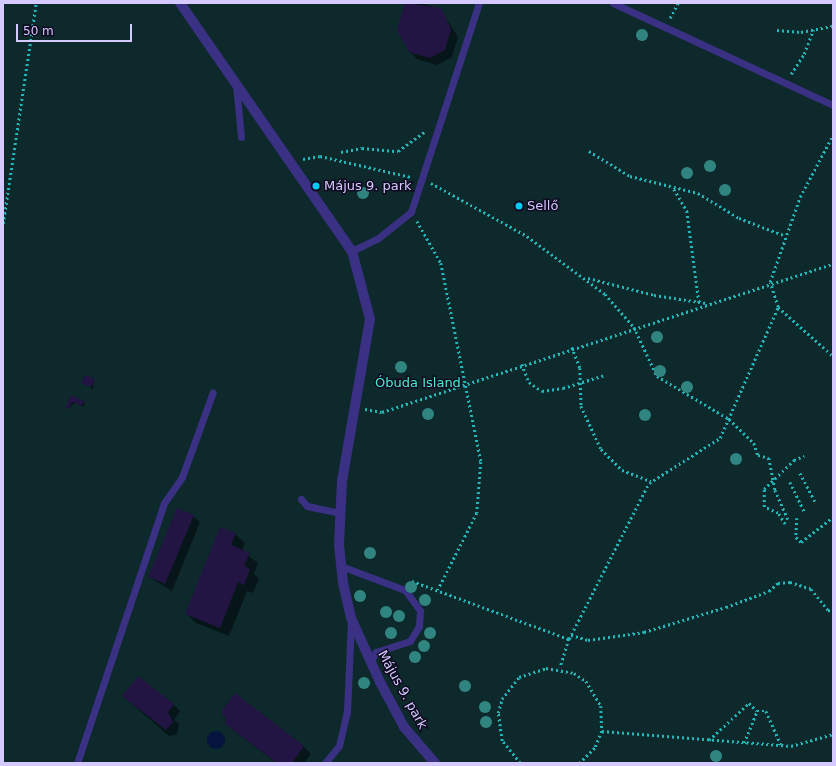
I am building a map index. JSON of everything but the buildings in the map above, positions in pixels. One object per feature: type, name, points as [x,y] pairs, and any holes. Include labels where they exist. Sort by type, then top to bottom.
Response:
[{"type":"street","name":"Május 9. park","points":[[180,3],[352,251],[370,319],[354,408],[346,442],[339,514],[341,566],[351,618],[370,662],[404,727],[435,763]]},
{"type":"lane","points":[[352,251],[377,239],[411,212],[437,126],[478,3]]},
{"type":"lane","points":[[613,3],[833,105]]},
{"type":"lane","points":[[236,82],[241,137]]},
{"type":"lane","points":[[77,763],[164,502],[182,477],[213,392]]},
{"type":"lane","points":[[301,499],[307,506],[339,514]]},
{"type":"lane","points":[[341,566],[405,590],[417,604],[420,618],[416,634],[410,641],[376,652],[370,662]]},
{"type":"lane","points":[[325,763],[339,746],[347,712],[351,618]]},
{"type":"lane","points":[[363,647],[382,651]]},
{"type":"path","points":[[3,224],[36,3]]},
{"type":"path","points":[[665,27],[678,3]]},
{"type":"path","points":[[777,30],[813,30],[833,26]]},
{"type":"path","points":[[785,83],[804,54],[813,30]]},
{"type":"path","points":[[341,152],[362,148],[398,151],[437,126]]},
{"type":"path","points":[[833,135],[800,197],[770,282],[778,306],[833,356]]},
{"type":"path","points":[[589,151],[612,168],[674,189],[698,193],[739,218],[786,236]]},
{"type":"path","points":[[289,160],[320,156],[422,178],[528,236],[585,278],[634,327],[657,376],[729,419],[754,443],[758,455],[769,458],[789,522]]},
{"type":"path","points":[[674,189],[687,211],[699,302]]},
{"type":"path","points":[[411,212],[432,242],[441,263],[479,445],[480,497],[471,529],[438,590]]},
{"type":"path","points":[[354,408],[382,412],[467,382],[770,282],[833,264]]},
{"type":"path","points":[[585,278],[647,294],[708,303]]},
{"type":"path","points":[[560,668],[571,635],[616,542],[652,482],[720,438],[778,306]]},
{"type":"path","points":[[572,347],[581,383],[581,406],[600,449],[622,470],[652,482]]},
{"type":"path","points":[[522,364],[529,382],[542,391],[581,383],[605,375]]},
{"type":"path","points":[[785,524],[778,513],[764,507],[764,489],[774,478],[804,456]]},
{"type":"path","points":[[800,473],[816,503]]},
{"type":"path","points":[[790,482],[805,513]]},
{"type":"path","points":[[797,518],[796,537],[801,542],[833,517]]},
{"type":"path","points":[[407,579],[569,640]]},
{"type":"path","points":[[571,635],[588,640],[644,632],[726,607],[769,591],[778,583],[790,582],[811,589],[828,610],[833,611]]},
{"type":"path","points":[[520,763],[510,753],[498,728],[502,700],[509,687],[526,674],[546,668],[560,668],[580,677],[595,692],[601,706],[602,731],[595,748],[580,763]]},
{"type":"path","points":[[709,740],[749,703],[757,711],[766,711],[782,745]]},
{"type":"path","points":[[744,743],[757,711]]},
{"type":"path","points":[[602,731],[782,745],[833,734]]},
{"type":"green space","name":"Óbuda Island","points":[[3,3],[833,3],[833,763],[3,763]]},
{"type":"water","points":[[216,731],[222,734],[225,740],[222,746],[216,749],[210,746],[207,740],[210,734]]},
{"type":"place","name":"Május 9. park","points":[[316,186]]},
{"type":"place","name":"Sellő","points":[[519,206]]}]
